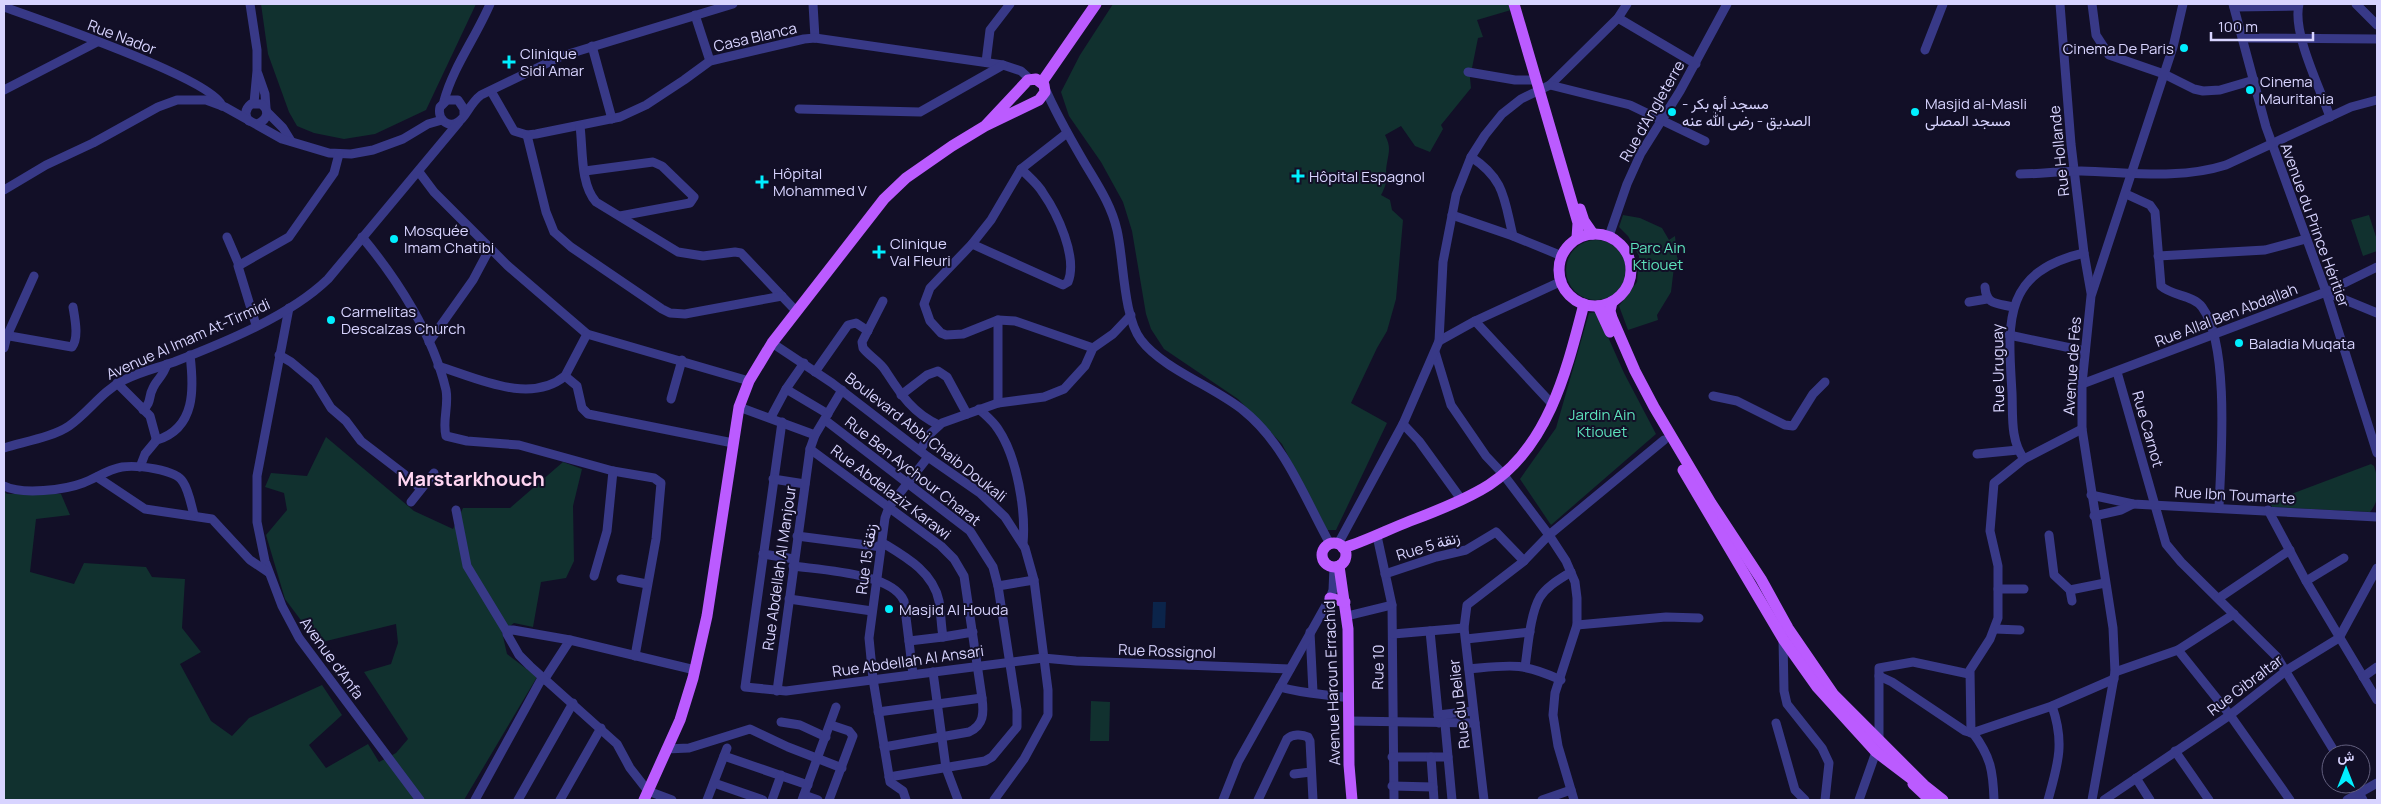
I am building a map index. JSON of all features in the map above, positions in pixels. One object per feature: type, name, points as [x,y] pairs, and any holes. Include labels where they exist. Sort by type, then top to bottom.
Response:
[{"type":"main road","points":[[1038,101],[1025,97],[1096,4]]},
{"type":"main road","points":[[1514,4],[1542,85],[1584,221],[1593,234]]},
{"type":"main road","points":[[1520,4],[1578,222],[1577,238]]},
{"type":"main road","points":[[985,126],[1038,101],[1044,95],[1035,84]]},
{"type":"main road","points":[[646,796],[680,720],[694,670],[707,616],[739,407],[749,381],[772,343],[842,250],[884,199],[906,178],[985,126],[1035,84]]},
{"type":"main road","points":[[1593,234],[1609,236],[1625,249],[1632,268],[1627,288],[1612,302],[1598,306],[1584,304],[1568,293],[1562,282],[1560,266],[1562,256],[1577,238],[1593,234]]},
{"type":"main road","points":[[1612,302],[1610,311],[1634,372],[1711,503],[1761,579],[1788,628],[1840,702],[1879,740],[1930,800]]},
{"type":"main road","points":[[1337,545],[1346,557],[1337,566],[1328,565],[1323,559],[1323,552],[1337,545],[1377,536],[1476,493],[1503,474],[1529,446],[1553,404],[1565,374],[1584,304]]},
{"type":"main road","points":[[1598,306],[1630,378],[1664,440],[1731,548],[1784,639],[1817,686],[1876,752],[1952,800]]},
{"type":"main road","name":"Avenue Haroun Errachid","points":[[1337,566],[1347,616],[1350,721],[1349,765],[1352,800]]},
{"type":"main road","points":[[1330,598],[1345,602]]},
{"type":"main road","points":[[1909,773],[1938,800]]},
{"type":"main road","points":[[1909,773],[1943,800]]},
{"type":"street","points":[[250,4],[256,36],[257,71],[251,104],[246,112],[253,122]]},
{"type":"street","points":[[4,188],[158,107],[177,100],[206,100],[224,107],[274,134],[319,152],[339,154],[373,150],[403,139],[428,124],[439,110],[490,4]]},
{"type":"street","points":[[444,101],[472,102],[552,59],[729,4]]},
{"type":"street","points":[[814,4],[815,38]]},
{"type":"street","points":[[986,62],[990,30],[1010,4]]},
{"type":"street","points":[[1035,84],[1067,132],[1106,198],[1114,218],[1131,316],[1137,334],[1149,348],[1171,364],[1222,394],[1246,412],[1264,431],[1337,545],[1403,424],[1439,341],[1440,295],[1452,215],[1462,177],[1471,157],[1485,135],[1502,114],[1542,85],[1618,18],[1627,4]]},
{"type":"street","name":"Rue d'Angleterre","points":[[1609,236],[1627,184],[1641,153],[1696,64],[1727,4]]},
{"type":"street","points":[[1924,50],[1943,4]]},
{"type":"street","name":"Rue Hollande","points":[[2060,4],[2074,171],[2091,296]]},
{"type":"street","points":[[2092,4],[2096,35],[2109,55],[2164,74],[2194,89],[2203,91],[2220,90],[2254,80]]},
{"type":"street","name":"Avenue de Fès","points":[[2092,800],[2114,676],[2113,628],[2094,516],[2082,429],[2082,384],[2091,296],[2178,31],[2182,4]]},
{"type":"street","points":[[2356,4],[2377,25]]},
{"type":"street","points":[[2234,5],[2299,5],[2301,39],[2330,117]]},
{"type":"street","name":"Avenue du Prince Héritier","points":[[2234,5],[2271,143],[2326,292],[2377,453]]},
{"type":"street","name":"Rue Nador","points":[[4,7],[154,64],[218,98],[224,107]]},
{"type":"street","points":[[695,15],[710,61]]},
{"type":"street","points":[[1618,18],[1696,64]]},
{"type":"street","name":"Casa Blanca","points":[[527,135],[612,119],[646,105],[710,61],[770,45],[815,38],[1003,65],[1020,71],[1035,84]]},
{"type":"street","points":[[2243,38],[2377,39]]},
{"type":"street","points":[[4,90],[97,42]]},
{"type":"street","points":[[592,46],[612,119]]},
{"type":"street","points":[[799,109],[920,112],[1003,65]]},
{"type":"street","points":[[253,122],[266,118],[265,94],[257,71]]},
{"type":"street","points":[[1468,72],[1542,85],[1622,103],[1705,141]]},
{"type":"street","points":[[192,84],[192,99]]},
{"type":"street","points":[[428,124],[444,122],[452,124],[461,119],[464,109],[448,88]]},
{"type":"street","points":[[491,91],[511,128],[516,132],[527,135],[546,212],[554,232],[571,247],[662,309],[670,312],[685,314],[782,296]]},
{"type":"street","points":[[2020,174],[2074,171],[2184,174],[2204,171],[2226,165],[2351,107],[2377,100]]},
{"type":"street","points":[[1038,101],[1056,115]]},
{"type":"street","name":"Avenue Al Imam At-Tirmidi","points":[[4,447],[61,431],[71,425],[100,395],[118,383],[137,374],[190,355],[256,325],[289,308],[321,286],[362,236],[419,172],[472,102]]},
{"type":"street","points":[[224,107],[260,104],[283,128],[291,141]]},
{"type":"street","points":[[439,110],[444,122],[444,140]]},
{"type":"street","points":[[580,126],[585,171],[593,198],[602,206],[684,254],[703,256],[741,253],[797,312]]},
{"type":"street","points":[[1067,132],[1022,169],[1001,204],[972,244],[930,288],[924,304],[926,313],[935,328],[946,335],[963,334],[998,320],[1015,320],[1093,348]]},
{"type":"street","points":[[239,265],[289,237],[334,173],[339,154]]},
{"type":"street","points":[[1471,157],[1490,170],[1495,176],[1504,199],[1513,236]]},
{"type":"street","points":[[585,171],[654,162],[662,166],[694,197],[690,203],[620,216]]},
{"type":"street","points":[[972,244],[1062,285],[1068,282],[1071,267],[1069,252],[1057,216],[1042,190],[1022,169]]},
{"type":"street","points":[[419,172],[434,192],[490,248],[559,311],[588,334],[749,381]]},
{"type":"street","points":[[2126,194],[2154,210],[2157,220],[2161,286],[2200,304],[2215,333],[2222,407],[2219,507]]},
{"type":"street","points":[[1452,215],[1513,236],[1562,256]]},
{"type":"street","points":[[362,236],[392,276],[429,342],[438,366],[447,402],[445,431],[448,437],[519,445],[614,471],[654,478],[661,483],[656,539],[635,656]]},
{"type":"street","points":[[228,237],[239,265],[238,272],[256,325]]},
{"type":"street","points":[[2158,256],[2265,250],[2306,239]]},
{"type":"street","points":[[429,342],[467,289],[490,248]]},
{"type":"street","name":"Rue Uruguay","points":[[2024,459],[2018,450],[2013,422],[2009,335],[2013,307],[2026,284],[2040,270],[2061,259],[2084,253]]},
{"type":"street","name":"Rue Allal Ben Abdallah","points":[[2082,384],[2326,292],[2377,267]]},
{"type":"street","points":[[4,348],[5,336],[34,276]]},
{"type":"street","points":[[1439,341],[1475,321],[1562,282]]},
{"type":"street","points":[[1985,287],[1987,299]]},
{"type":"street","points":[[2326,292],[2377,313]]},
{"type":"street","points":[[1969,302],[1987,299],[2013,307]]},
{"type":"street","points":[[883,301],[862,342],[863,348],[884,370],[901,395],[921,415],[939,424]]},
{"type":"street","points":[[5,336],[72,347],[76,333],[73,308]]},
{"type":"street","name":"Avenue d'Anfa","points":[[289,308],[260,455],[256,488],[258,531],[268,572],[282,606],[299,638],[420,800]]},
{"type":"street","points":[[920,450],[939,424],[998,403],[1034,399],[1060,392],[1080,373],[1093,348],[1113,334],[1131,316]]},
{"type":"street","points":[[998,320],[998,403]]},
{"type":"street","points":[[1475,321],[1553,404]]},
{"type":"street","points":[[815,372],[848,325],[856,322],[868,330]]},
{"type":"street","points":[[438,366],[521,390],[544,387],[566,376],[588,334]]},
{"type":"street","points":[[2009,335],[2085,351]]},
{"type":"street","name":"Boulevard Abbi Chaib Doukali","points":[[772,343],[842,390],[928,457],[994,505],[1023,544],[1034,580],[1049,705],[1046,723],[1024,759],[994,800]]},
{"type":"street","points":[[1435,352],[1451,405],[1486,456],[1503,474],[1549,535],[1570,572],[1578,598],[1577,625],[1561,680],[1555,693],[1554,728],[1574,800]]},
{"type":"street","points":[[140,467],[145,454],[157,440],[173,432],[181,425],[188,414],[193,384],[190,355]]},
{"type":"street","points":[[279,355],[315,382],[331,408],[350,426],[361,441],[421,489]]},
{"type":"street","points":[[672,399],[682,360]]},
{"type":"street","points":[[771,418],[786,389],[804,363]]},
{"type":"street","points":[[143,410],[150,403],[153,388],[162,377],[167,364]]},
{"type":"street","points":[[901,395],[927,374],[938,371],[947,377],[967,414]]},
{"type":"street","name":"Rue Carnot","points":[[2118,372],[2167,546],[2274,653],[2287,670],[2330,744]]},
{"type":"street","points":[[566,376],[577,386],[582,408],[588,414],[733,443]]},
{"type":"street","points":[[1714,396],[1737,401],[1793,426],[1813,394],[1825,382]]},
{"type":"street","points":[[118,383],[150,416],[157,440]]},
{"type":"street","name":"Rue Ben Aychour Charat","points":[[786,389],[826,417],[973,535],[993,567],[998,586],[1017,710],[1017,727],[988,760],[889,777]]},
{"type":"street","name":"Rue Abdellah Al Manjour","points":[[777,691],[810,449],[815,435],[842,390]]},
{"type":"street","points":[[739,407],[815,435]]},
{"type":"street","points":[[979,409],[997,427],[1009,452],[1024,513],[1023,544]]},
{"type":"street","points":[[2370,430],[2377,420]]},
{"type":"street","points":[[782,422],[763,554],[794,563],[876,579],[903,598],[913,674]]},
{"type":"street","points":[[1403,424],[1419,441],[1461,499]]},
{"type":"street","points":[[1972,733],[1969,674],[1972,665],[1996,629],[1997,558],[1990,530],[1994,483],[2024,459],[2082,429]]},
{"type":"street","points":[[1524,561],[1549,535],[1664,440]]},
{"type":"street","name":"Rue Abdelaziz Karawi","points":[[810,449],[941,546],[954,559],[964,576],[984,716],[977,727],[969,732],[884,747]]},
{"type":"street","points":[[1977,454],[2018,450]]},
{"type":"street","name":"Rue 15 زنقة","points":[[889,777],[873,679],[869,638],[872,611],[889,507],[928,457]]},
{"type":"street","points":[[4,486],[16,489],[60,489],[77,485],[120,467],[160,470],[179,477],[185,485],[194,515]]},
{"type":"street","points":[[594,576],[607,532],[614,471]]},
{"type":"street","points":[[411,502],[434,473]]},
{"type":"street","points":[[97,477],[145,509],[194,515],[215,521],[250,560],[268,572]]},
{"type":"street","points":[[774,479],[805,484]]},
{"type":"street","name":"Rue Ibn Toumarte","points":[[2091,495],[2133,504],[2219,507],[2377,517]]},
{"type":"street","points":[[2094,516],[2121,510],[2133,504]]},
{"type":"street","points":[[456,510],[467,566],[519,655],[543,679],[573,703],[617,744],[646,796],[672,800]]},
{"type":"street","points":[[2268,510],[2306,581],[2377,700]]},
{"type":"street","name":"Rue 5 زنقة","points":[[1385,574],[1436,557],[1466,550],[1496,532],[1524,561]]},
{"type":"street","points":[[2049,535],[2054,575],[2070,590],[2072,600]]},
{"type":"street","points":[[798,536],[882,545],[921,570],[930,579],[938,599],[943,637]]},
{"type":"street","name":"Rue 10","points":[[1377,536],[1392,605],[1392,786],[1394,800]]},
{"type":"street","points":[[2219,598],[2290,550]]},
{"type":"street","name":"Rue Abdellah Al Ansari","points":[[763,554],[745,687],[777,691],[811,688],[1043,658]]},
{"type":"street","points":[[2306,581],[2344,558]]},
{"type":"street","name":"Rue du Belier","points":[[1484,800],[1464,628],[1467,605],[1524,561]]},
{"type":"street","points":[[1224,800],[1227,786],[1238,762],[1330,598],[1337,566]]},
{"type":"street","name":"Rue Gibraltar","points":[[2104,800],[2230,715],[2287,670],[2339,638],[2377,568]]},
{"type":"street","points":[[1526,666],[1530,632],[1541,596],[1551,585],[1570,572]]},
{"type":"street","points":[[621,579],[647,584]]},
{"type":"street","points":[[998,586],[1034,580]]},
{"type":"street","points":[[2070,590],[2105,583]]},
{"type":"street","points":[[1998,589],[2024,589]]},
{"type":"street","points":[[789,599],[872,611]]},
{"type":"street","points":[[1347,616],[1392,605]]},
{"type":"street","points":[[1972,733],[2052,706],[2114,676],[2178,650],[2234,614]]},
{"type":"street","points":[[1577,625],[1666,617],[1699,618]]},
{"type":"street","points":[[1392,634],[1464,628]]},
{"type":"street","points":[[1996,629],[2020,630]]},
{"type":"street","points":[[507,632],[513,630],[570,640],[694,670]]},
{"type":"street","points":[[1430,631],[1441,721],[1448,757],[1452,800]]},
{"type":"street","points":[[909,641],[973,632]]},
{"type":"street","points":[[1310,632],[1313,692]]},
{"type":"street","points":[[1466,639],[1530,632]]},
{"type":"street","points":[[1784,639],[1784,690],[1787,704],[1824,751],[1829,763],[1825,800]]},
{"type":"street","points":[[475,800],[543,679],[570,640]]},
{"type":"street","points":[[2178,650],[2230,715],[2290,800]]},
{"type":"street","name":"Rue Rossignol","points":[[1043,658],[1076,661],[1290,669]]},
{"type":"street","points":[[1879,672],[1913,662],[1969,674]]},
{"type":"street","points":[[1469,669],[1506,665],[1526,666],[1561,680]]},
{"type":"street","points":[[2363,677],[2377,667]]},
{"type":"street","points":[[932,672],[946,768],[958,800]]},
{"type":"street","points":[[1879,672],[1879,740]]},
{"type":"street","points":[[1879,672],[1972,733],[1984,749],[1991,765],[1994,800]]},
{"type":"street","points":[[1280,686],[1300,693],[1313,692],[1349,698]]},
{"type":"street","points":[[878,712],[982,698]]},
{"type":"street","points":[[518,800],[573,703]]},
{"type":"street","points":[[2048,800],[2058,763],[2060,740],[2052,706]]},
{"type":"street","points":[[818,800],[803,797],[836,707]]},
{"type":"street","points":[[1441,721],[1473,711]]},
{"type":"street","points":[[1350,721],[1475,723]]},
{"type":"street","points":[[781,722],[800,726],[826,737]]},
{"type":"street","points":[[1776,723],[1795,790],[1805,800]]},
{"type":"street","points":[[829,800],[851,745],[853,733],[830,725]]},
{"type":"street","points":[[560,800],[600,728]]},
{"type":"street","points":[[666,749],[689,748],[750,729],[842,768]]},
{"type":"street","points":[[1258,800],[1287,738],[1295,736],[1308,737],[1310,741],[1314,800]]},
{"type":"street","points":[[2176,751],[2209,800]]},
{"type":"street","points":[[707,800],[725,752],[808,784]]},
{"type":"street","points":[[1859,800],[1876,752]]},
{"type":"street","points":[[1392,757],[1448,757]]},
{"type":"street","points":[[1432,757],[1434,800]]},
{"type":"street","points":[[1294,774],[1312,772]]},
{"type":"street","points":[[772,800],[781,775]]},
{"type":"street","points":[[889,777],[891,783],[902,791],[906,800]]},
{"type":"street","points":[[2136,778],[2150,800]]},
{"type":"street","points":[[2347,800],[2361,797],[2377,782]]},
{"type":"street","points":[[714,783],[763,800]]},
{"type":"street","points":[[1392,786],[1433,787]]},
{"type":"street","points":[[1542,800],[1571,790]]},
{"type":"green space","points":[[261,4],[476,4],[426,110],[375,134],[344,139],[314,133],[297,126],[289,112],[268,54]]},
{"type":"green space","points":[[1113,4],[1509,4],[1511,10],[1477,20],[1483,37],[1478,38],[1470,78],[1471,88],[1441,125],[1443,129],[1430,152],[1415,146],[1401,126],[1385,135],[1389,152],[1386,182],[1381,195],[1390,200],[1392,210],[1403,220],[1396,299],[1387,331],[1351,403],[1387,423],[1336,530],[1327,530],[1282,444],[1238,399],[1164,349],[1151,329],[1146,314],[1132,231],[1123,202],[1101,162],[1069,116],[1061,92],[1080,55]]},
{"type":"green space","name":"Parc Ain Ktiouet","points":[[1623,215],[1640,218],[1662,228],[1669,240],[1675,236],[1677,257],[1681,263],[1674,267],[1671,292],[1657,315],[1658,320],[1628,330],[1619,306],[1637,282],[1639,256],[1628,236],[1619,227]]},
{"type":"green space","points":[[2369,215],[2377,240],[2377,251],[2363,256],[2351,220]]},
{"type":"green space","points":[[1596,240],[1613,245],[1621,253],[1626,270],[1621,287],[1613,295],[1596,300],[1579,295],[1571,287],[1566,270],[1571,253],[1579,245]]},
{"type":"green space","name":"Jardin Ain Ktiouet","points":[[1597,312],[1624,373],[1656,434],[1551,525],[1520,479],[1556,428],[1589,313]]},
{"type":"green space","points":[[326,437],[414,511],[453,529],[463,508],[510,508],[563,462],[582,469],[573,506],[574,561],[566,578],[541,582],[533,627],[514,623],[502,632],[507,654],[537,677],[464,800],[4,800],[4,491],[7,494],[61,494],[70,515],[36,519],[30,572],[74,584],[84,563],[146,567],[152,577],[185,579],[182,628],[201,652],[180,664],[211,721],[232,736],[249,718],[322,685],[342,715],[309,745],[326,768],[368,744],[379,762],[396,753],[408,739],[364,672],[391,664],[398,643],[396,624],[318,643],[285,599],[266,535],[287,510],[284,493],[265,487],[271,473],[307,476]]},
{"type":"green space","points":[[2371,464],[2376,472],[2378,490],[2374,507],[2370,512],[2272,507],[2270,502]]},
{"type":"green space","points":[[1091,701],[1110,702],[1109,741],[1090,741]]},
{"type":"water","points":[[1153,602],[1166,602],[1165,628],[1152,628]]},
{"type":"place","name":"Cinema De Paris","points":[[2184,48]]},
{"type":"place","name":"Clinique Sidi Amar","points":[[509,62]]},
{"type":"place","name":"Cinema Mauritania","points":[[2250,90]]},
{"type":"place","name":"- مسجد أبو بكر الصديق - رضى الله عنه","points":[[1672,112]]},
{"type":"place","name":"Masjid al-Masli مسجد المصلى","points":[[1915,112]]},
{"type":"place","name":"Hôpital Espagnol","points":[[1298,176]]},
{"type":"place","name":"Hôpital Mohammed V","points":[[762,182]]},
{"type":"place","name":"Mosquée Imam Chatibi","points":[[394,239]]},
{"type":"place","name":"Clinique Val Fleuri","points":[[879,252]]},
{"type":"place","name":"Carmelitas Descalzas Church","points":[[331,320]]},
{"type":"place","name":"Baladia Muqata","points":[[2239,343]]},
{"type":"place","name":"Masjid Al Houda","points":[[889,609]]},
{"type":"district","name":"Marstarkhouch","points":[[471,478]]}]
